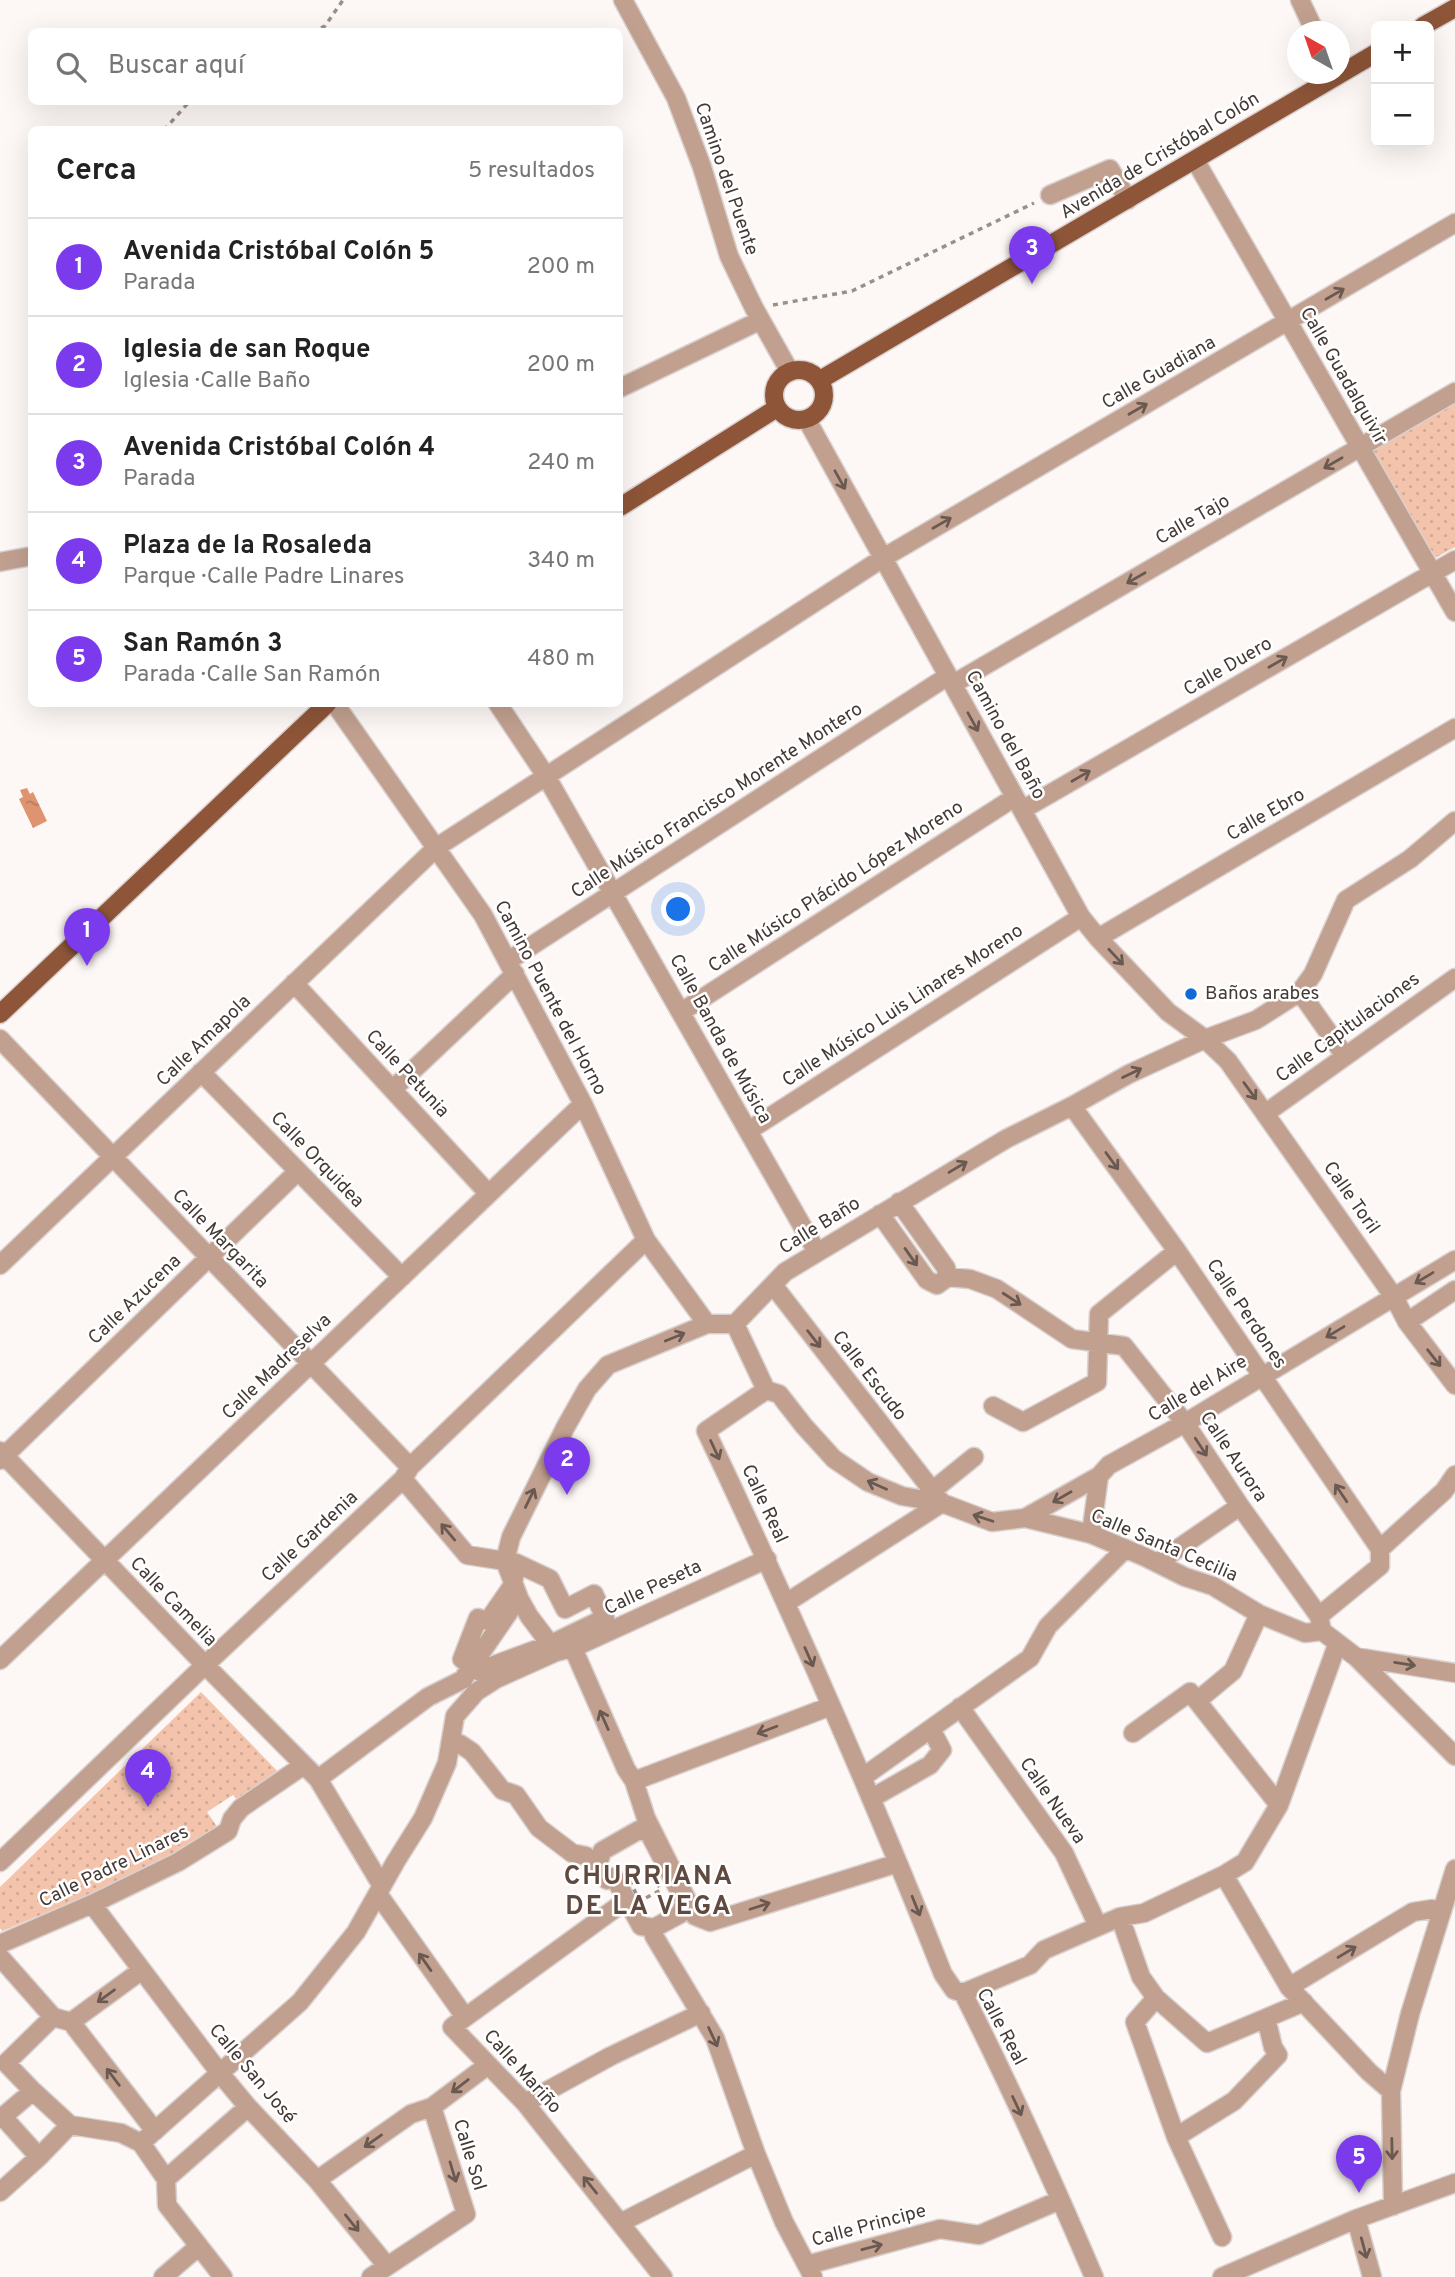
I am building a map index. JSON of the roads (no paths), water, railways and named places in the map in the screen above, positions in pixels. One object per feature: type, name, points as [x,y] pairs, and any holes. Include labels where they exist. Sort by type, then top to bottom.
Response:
[{"type":"main road","points":[[1432,21],[1455,8]]},
{"type":"main road","name":"Avenida de Cristóbal Colón","points":[[1350,67],[1371,56]]},
{"type":"main road","name":"Avenida de Cristóbal Colón","points":[[820,380],[1320,84]]},
{"type":"main road","points":[[806,371],[820,380],[824,388],[823,404],[819,411],[807,420],[789,419],[777,408],[774,391],[777,383],[790,372],[806,371]]},
{"type":"main road","points":[[623,505],[777,408]]},
{"type":"main road","points":[[0,1014],[324,707]]},
{"type":"street","name":"Camino del Puente","points":[[623,0],[676,98],[702,167],[729,256],[757,314],[790,372]]},
{"type":"street","points":[[1300,0],[1310,21]]},
{"type":"street","name":"Calle Guadalquivir","points":[[1195,160],[1455,612]]},
{"type":"street","points":[[1050,195],[1110,169],[1128,200]]},
{"type":"street","name":"Calle Guadiana","points":[[546,776],[883,558],[1455,223]]},
{"type":"street","points":[[623,386],[757,314]]},
{"type":"street","name":"Calle Tajo","points":[[951,680],[1455,392]]},
{"type":"street","name":"Camino del Baño","points":[[807,420],[1081,917],[1168,1012],[1205,1039]]},
{"type":"street","points":[[0,562],[28,557]]},
{"type":"street","name":"Calle Duero","points":[[1018,803],[1455,560]]},
{"type":"street","name":"Calle Músico Francisco Morente Montero","points":[[511,967],[614,893],[951,680]]},
{"type":"street","name":"Camino Puente del Horno","points":[[337,707],[483,915],[583,1104],[646,1240],[707,1324]]},
{"type":"street","name":"Calle Banda de Música","points":[[500,707],[546,776],[817,1252]]},
{"type":"street","name":"Calle Ebro","points":[[1098,938],[1455,728]]},
{"type":"street","name":"Calle Amapola","points":[[0,1265],[437,847],[546,776]]},
{"type":"street","name":"Calle Músico Plácido López Moreno","points":[[681,1012],[1018,803]]},
{"type":"street","points":[[1345,1056],[1300,992],[1313,974],[1346,900],[1410,859],[1455,821]]},
{"type":"street","name":"Calle Músico Luis Linares Moreno","points":[[748,1131],[1081,917]]},
{"type":"street","points":[[393,1089],[511,967]]},
{"type":"street","name":"Calle Capitulaciones","points":[[1266,1113],[1455,978]]},
{"type":"street","name":"Calle Petunia","points":[[294,983],[488,1194]]},
{"type":"street","name":"Calle Baño","points":[[735,1324],[785,1272],[1006,1139],[1129,1074],[1205,1039],[1256,1020],[1300,992]]},
{"type":"street","name":"Calle Margarita","points":[[0,1039],[310,1363],[407,1473],[467,1555],[505,1561]]},
{"type":"street","name":"Calle Toril","points":[[1205,1039],[1228,1061],[1266,1113],[1394,1297],[1407,1322],[1455,1385]]},
{"type":"street","name":"Calle Orquidea","points":[[201,1072],[402,1277]]},
{"type":"street","name":"Calle Madreselva","points":[[0,1660],[583,1104]]},
{"type":"street","name":"Calle Perdones","points":[[1072,1106],[1177,1251],[1380,1549]]},
{"type":"street","name":"Calle Azucena","points":[[2,1456],[299,1171]]},
{"type":"street","points":[[899,1202],[946,1268],[948,1277]]},
{"type":"street","name":"Calle Aurora","points":[[880,1214],[927,1280],[937,1285],[948,1277],[970,1279],[997,1289],[1072,1339],[1124,1346],[1185,1423],[1320,1624]]},
{"type":"street","name":"Calle Gardenia","points":[[0,1862],[646,1240]]},
{"type":"street","points":[[993,1406],[1023,1422],[1097,1382],[1099,1314],[1177,1251]]},
{"type":"street","name":"Calle del Aire","points":[[1025,1518],[1099,1476],[1109,1465],[1185,1423],[1455,1260]]},
{"type":"street","name":"Calle Escudo","points":[[772,1285],[937,1497]]},
{"type":"street","points":[[1407,1322],[1455,1290]]},
{"type":"street","points":[[898,1863],[710,1922],[695,1916],[646,1818],[634,1781],[560,1648],[529,1616],[516,1591],[505,1561],[511,1537],[565,1428],[587,1389],[608,1365],[707,1324],[735,1324],[765,1390],[779,1394],[834,1459],[868,1482],[902,1496],[937,1497],[992,1522],[1025,1518]]},
{"type":"street","name":"Calle Real","points":[[765,1390],[706,1431],[767,1559],[863,1777],[943,1974],[954,1990],[963,1993],[1094,2277]]},
{"type":"street","name":"Calle Camelia","points":[[2,1456],[318,1779]]},
{"type":"street","points":[[786,1603],[864,1553],[937,1497],[974,1457]]},
{"type":"street","points":[[1455,1475],[1444,1491],[1380,1549],[1380,1566],[1320,1624],[1337,1645],[1356,1657],[1455,1756]]},
{"type":"street","points":[[1091,1534],[1099,1476]]},
{"type":"street","points":[[1157,1563],[1240,1506]]},
{"type":"street","name":"Calle Santa Cecilia","points":[[1025,1518],[1091,1534],[1185,1577],[1213,1586],[1259,1614],[1305,1633],[1320,1624]]},
{"type":"street","points":[[863,1777],[1030,1658],[1048,1626],[1125,1549]]},
{"type":"street","name":"Calle Peseta","points":[[560,1648],[767,1559]]},
{"type":"street","points":[[148,2137],[300,2002],[356,1932],[423,1818],[447,1763],[455,1716],[470,1679],[462,1659],[478,1618],[488,1621],[516,1591],[516,1563],[550,1579],[565,1609],[594,1594],[605,1618],[560,1648],[496,1679],[470,1679]]},
{"type":"street","points":[[1198,1701],[1233,1671],[1259,1614]]},
{"type":"street","points":[[963,1993],[1030,1965],[1044,1950],[1120,1917],[1144,1913],[1224,1875],[1245,1862],[1279,1805],[1337,1645]]},
{"type":"street","points":[[318,1779],[428,1697],[470,1679],[478,1671],[560,1648]]},
{"type":"street","points":[[1356,1657],[1455,1673]]},
{"type":"street","points":[[1133,1734],[1190,1692],[1279,1805]]},
{"type":"street","points":[[634,1781],[831,1706]]},
{"type":"street","name":"Calle Nueva","points":[[960,1707],[1064,1853],[1098,1926]]},
{"type":"street","points":[[872,1798],[930,1765],[942,1750],[931,1728]]},
{"type":"street","points":[[452,1742],[472,1752],[502,1790],[516,1796],[539,1828],[572,1853],[592,1860],[607,1881],[614,1877],[640,1926],[654,1928],[680,1914],[685,1902],[649,1833],[639,1830],[592,1860]]},
{"type":"street","name":"Calle Padre Linares","points":[[0,1944],[92,1904],[178,1862],[228,1831],[232,1819],[241,1808],[304,1765]]},
{"type":"street","name":"Calle Mariño","points":[[318,1779],[393,1917],[465,2017],[452,2026],[525,2103],[663,2277]]},
{"type":"street","points":[[592,1860],[646,1818]]},
{"type":"street","points":[[592,1860],[633,1934],[654,1936],[695,1916]]},
{"type":"street","points":[[1393,2206],[1391,2091],[1410,2014],[1455,1869]]},
{"type":"street","points":[[1224,1875],[1289,1987],[1369,2072],[1391,2091]]},
{"type":"street","name":"Calle San José","points":[[92,1904],[219,2072],[317,2180],[387,2266]]},
{"type":"street","points":[[465,2017],[617,1908]]},
{"type":"street","points":[[1289,1987],[1413,1912],[1432,1909],[1441,1911]]},
{"type":"street","points":[[356,1932],[393,1917]]},
{"type":"street","points":[[1120,1917],[1141,1977],[1156,1998],[1207,2043],[1304,2002]]},
{"type":"street","points":[[654,1936],[715,2038],[756,2154],[784,2222],[810,2271]]},
{"type":"street","points":[[0,1956],[53,2017],[71,2022],[148,2137],[166,2179],[167,2205],[223,2277]]},
{"type":"street","points":[[71,2022],[142,1970]]},
{"type":"street","points":[[1156,1998],[1135,2022],[1176,2137],[1222,2237]]},
{"type":"street","points":[[525,2103],[611,2056],[701,2013]]},
{"type":"street","points":[[53,2017],[6,2063],[70,2125],[148,2137]]},
{"type":"street","points":[[1176,2137],[1234,2101],[1278,2055],[1273,2047],[1266,2018]]},
{"type":"street","name":"Calle Sol","points":[[371,2277],[466,2214],[432,2107],[488,2064]]},
{"type":"street","points":[[33,2091],[1,2118],[39,2157]]},
{"type":"street","points":[[166,2179],[248,2107]]},
{"type":"street","points":[[317,2180],[411,2114],[432,2107]]},
{"type":"street","points":[[0,2192],[70,2125]]},
{"type":"street","points":[[621,2223],[756,2154]]},
{"type":"street","points":[[1223,2277],[1356,2219],[1455,2183]]},
{"type":"street","name":"Calle Principe","points":[[810,2271],[940,2229],[979,2235],[1060,2200]]},
{"type":"street","points":[[1356,2219],[1372,2277]]},
{"type":"street","points":[[163,2277],[198,2247]]},
{"type":"water","points":[[27,788],[30,794],[33,792],[47,821],[33,828],[19,799],[23,797],[20,790]]},
{"type":"place","name":"Avenida Cristóbal Colón 4","points":[[1032,284]]},
{"type":"place","name":"Avenida Cristóbal Colón 5","points":[[87,966]]},
{"type":"place","name":"Baños arabes","points":[[1191,994]]},
{"type":"place","name":"Iglesia de san Roque","points":[[567,1495]]},
{"type":"place","name":"Plaza de la Rosaleda","points":[[148,1807]]},
{"type":"place","name":"San Ramón 3","points":[[1359,2193]]},
{"type":"district","name":"CHURRIANA DE LA VEGA","points":[[649,1892]]}]
